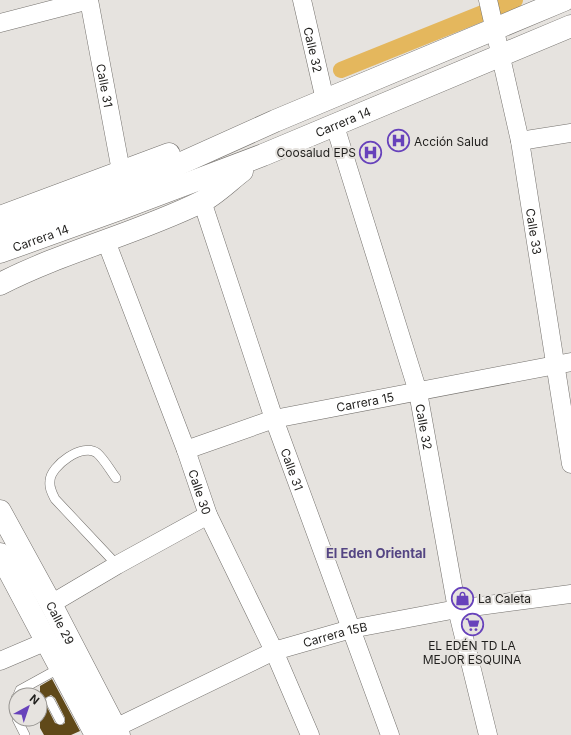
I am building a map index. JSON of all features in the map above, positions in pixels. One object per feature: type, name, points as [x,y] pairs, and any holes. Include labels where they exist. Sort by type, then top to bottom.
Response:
[{"type":"main road","name":"Carrera 14","points":[[0,252],[118,201],[275,121],[325,100],[491,15],[564,0]]},
{"type":"main road","name":"Carrera 14","points":[[0,221],[118,201],[263,155],[571,26]]},
{"type":"main road","points":[[0,221],[121,171],[202,143],[275,121]]},
{"type":"main road","points":[[0,284],[22,273],[106,241],[202,201],[263,155]]},
{"type":"main road","name":"Calle 29","points":[[0,511],[51,604],[110,733]]},
{"type":"main road","name":"Calle 29","points":[[0,554],[61,667],[110,733]]},
{"type":"street","points":[[0,23],[89,0]]},
{"type":"street","name":"Calle 31","points":[[89,0],[121,171]]},
{"type":"street","name":"Calle 32","points":[[302,0],[325,100]]},
{"type":"street","name":"Calle 33","points":[[491,15],[520,141],[563,364],[571,464]]},
{"type":"street","name":"Calle 32","points":[[335,126],[418,392],[457,609],[488,735]]},
{"type":"street","points":[[520,141],[571,133]]},
{"type":"street","name":"Calle 31","points":[[202,201],[274,419],[390,735]]},
{"type":"street","name":"Calle 30","points":[[106,241],[186,450],[208,515],[274,651],[310,735]]},
{"type":"street","name":"Carrera 15","points":[[186,450],[274,419],[563,364]]},
{"type":"street","points":[[51,604],[117,565],[208,515]]},
{"type":"street","name":"Carrera 15B","points":[[110,733],[274,651],[351,629],[457,609],[571,594]]},
{"type":"street","points":[[0,661],[48,641]]},
{"type":"lane","points":[[116,478],[96,452],[85,450],[72,455],[57,467],[49,480],[51,492],[55,498],[117,565]]},
{"type":"lane","points":[[28,687],[40,682],[61,667]]},
{"type":"lane","points":[[50,701],[60,720]]},
{"type":"building","points":[[52,679],[80,731],[71,735],[44,735],[40,727],[48,727],[48,709],[55,723],[62,725],[65,723],[65,718],[55,698],[51,695],[48,696],[48,687],[40,687]]},
{"type":"waterway","points":[[341,70],[515,0]]},
{"type":"place","name":"Acción Salud","points":[[399,141]]},
{"type":"place","name":"Coosalud EPS","points":[[371,152]]},
{"type":"place","name":"La Caleta","points":[[463,598]]},
{"type":"place","name":"EL EDÉN TD LA MEJOR ESQUINA","points":[[472,624]]},
{"type":"district","name":"El Eden Oriental","points":[[376,553]]}]
